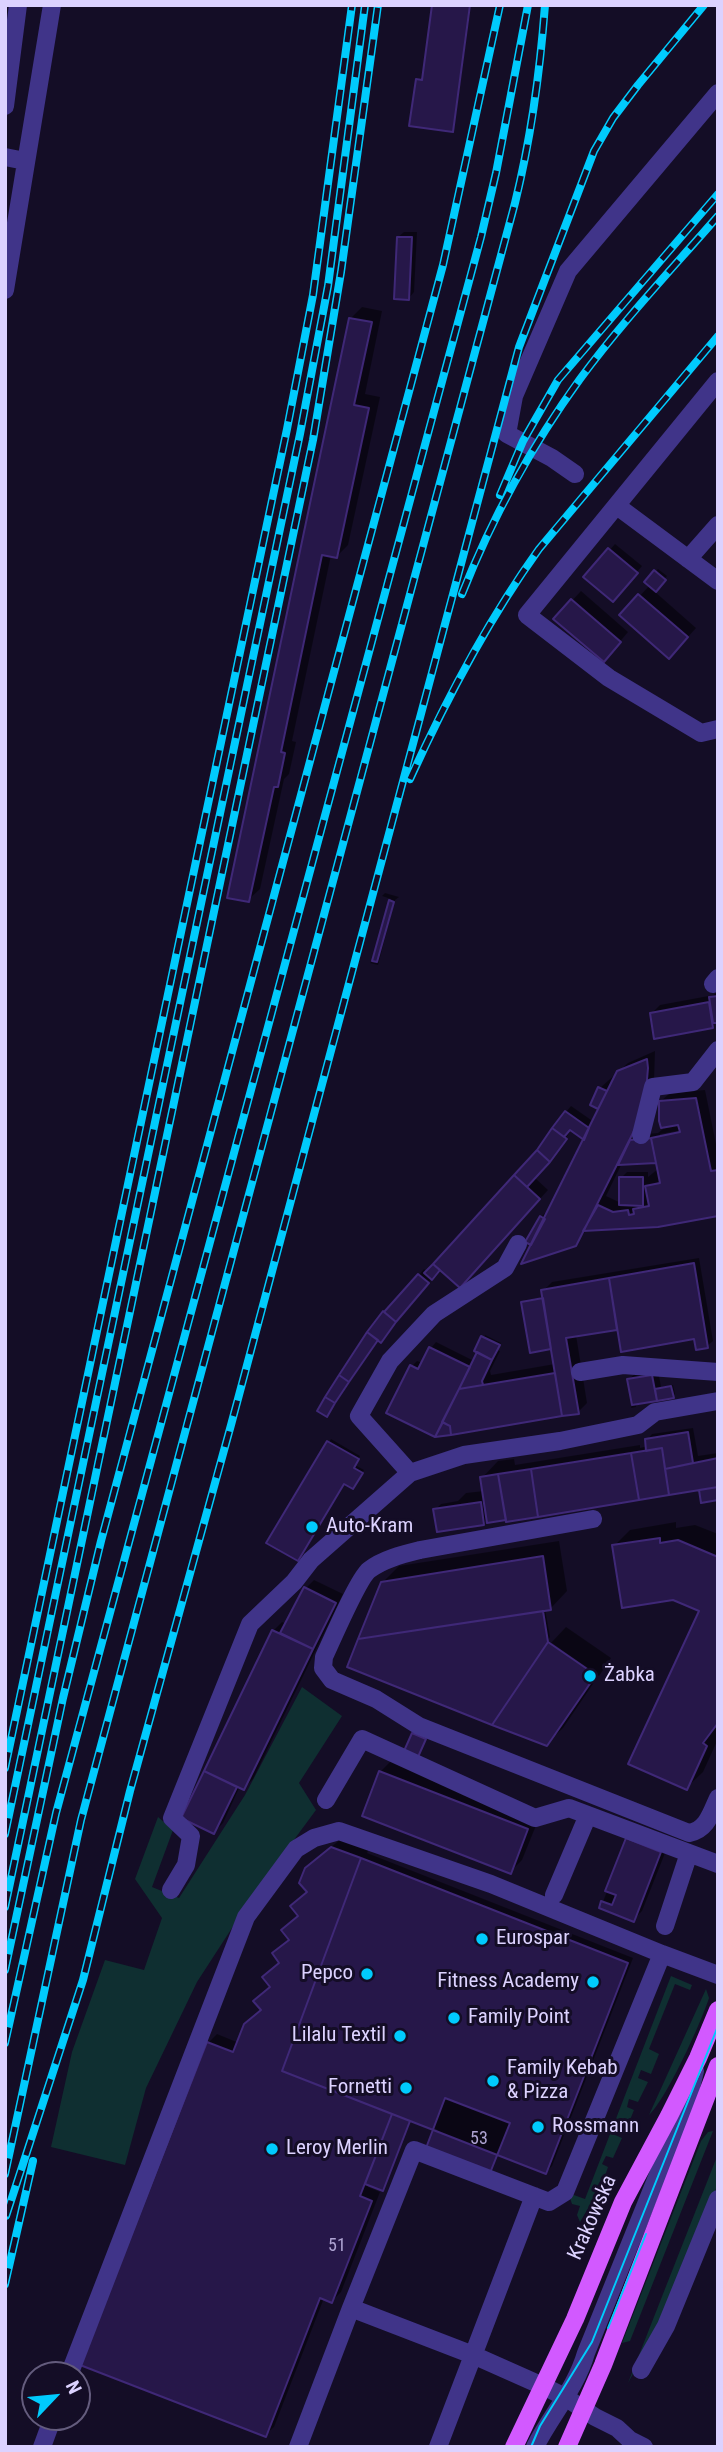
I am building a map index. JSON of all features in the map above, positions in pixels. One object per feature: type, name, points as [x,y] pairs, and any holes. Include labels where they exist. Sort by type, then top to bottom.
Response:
[{"type":"main road","name":"Krakowska","points":[[514,2447],[545,2387],[623,2202],[698,2058],[718,2010]]},
{"type":"main road","points":[[566,2447],[603,2365],[718,2066]]},
{"type":"street","points":[[5,106],[18,5]]},
{"type":"street","points":[[5,290],[52,5]]},
{"type":"street","points":[[575,474],[552,458],[507,434],[513,396],[568,271],[718,93]]},
{"type":"street","points":[[5,157],[25,161]]},
{"type":"street","points":[[718,381],[527,615],[609,678],[701,733],[718,729]]},
{"type":"street","points":[[617,506],[718,581]]},
{"type":"street","points":[[688,559],[718,525]]},
{"type":"street","points":[[641,1135],[653,1087],[693,1082],[718,1050]]},
{"type":"street","points":[[410,1473],[359,1416],[390,1361],[434,1314],[505,1268],[518,1244]]},
{"type":"street","points":[[580,1372],[623,1365],[718,1372]]},
{"type":"street","points":[[172,1890],[186,1866],[191,1836],[172,1818],[250,1624],[294,1582],[311,1560],[410,1473],[464,1455],[638,1426],[655,1412],[718,1402]]},
{"type":"street","points":[[593,1519],[421,1550],[373,1567],[367,1571],[357,1590],[324,1657],[323,1668],[332,1680],[376,1699],[419,1726],[689,1833],[700,1829],[709,1819],[718,1798]]},
{"type":"street","points":[[326,1800],[362,1739],[534,1818],[569,1808],[718,1864]]},
{"type":"street","points":[[554,1895],[588,1815]]},
{"type":"street","points":[[74,2361],[246,1917],[296,1849],[314,1838],[339,1831],[491,1884],[718,1975]]},
{"type":"street","points":[[665,1926],[689,1853]]},
{"type":"street","points":[[298,2447],[414,2150],[549,2202],[565,2192],[662,1954]]},
{"type":"street","points":[[535,2447],[549,2419],[581,2371],[688,2100],[698,2058]]},
{"type":"street","points":[[438,2447],[534,2196]]},
{"type":"street","points":[[641,2370],[666,2326],[718,2199]]},
{"type":"street","points":[[351,2308],[473,2355],[545,2387],[617,2428],[630,2440],[644,2447]]},
{"type":"street","points":[[581,2371],[603,2365]]},
{"type":"street","points":[[613,2447],[617,2428]]},
{"type":"green space","points":[[302,1687],[342,1716],[299,1783],[316,1810],[254,1894],[197,1982],[146,2088],[125,2165],[51,2147],[72,2052],[105,1960],[144,1970],[162,1918],[135,1879],[158,1817],[173,1830],[152,1887],[179,1898],[245,1795]]},
{"type":"green space","points":[[671,1976],[692,1985],[690,1990],[675,1984],[649,2049],[659,2054],[651,2074],[641,2070],[638,2078],[648,2082],[638,2102],[629,2099],[627,2107],[634,2110],[626,2130],[618,2128],[615,2135],[622,2138],[613,2158],[606,2156],[602,2164],[608,2167],[602,2185],[580,2222],[577,2215],[580,2206],[572,2204],[571,2194],[585,2199]]},
{"type":"green space","points":[[706,1989],[709,1998],[699,2025],[673,2078],[649,2115]]},
{"type":"green space","points":[[713,2131],[630,2341],[622,2343],[701,2141],[708,2132]]},
{"type":"green space","points":[[718,2154],[718,2184],[656,2331],[628,2383]]},
{"type":"building","points":[[432,5],[470,5],[453,132],[409,126],[416,79],[422,80]]},
{"type":"building","points":[[397,237],[412,237],[409,300],[394,299]]},
{"type":"building","points":[[349,318],[372,322],[354,405],[369,408],[337,558],[322,555],[281,752],[285,753],[278,787],[274,787],[249,902],[227,898]]},
{"type":"building","points":[[608,548],[638,573],[613,602],[583,577]]},
{"type":"building","points":[[654,570],[666,580],[656,592],[644,582]]},
{"type":"building","points":[[638,594],[688,637],[669,659],[619,615]]},
{"type":"building","points":[[571,599],[621,642],[604,662],[553,619]]},
{"type":"building","points":[[389,900],[394,902],[377,962],[372,961]]},
{"type":"building","points":[[718,996],[718,1023],[713,1023],[709,997]]},
{"type":"building","points":[[709,1002],[713,1028],[654,1039],[650,1013]]},
{"type":"building","points":[[647,1059],[646,1091],[639,1121],[576,1246],[521,1264],[617,1071]]},
{"type":"building","points":[[598,1087],[607,1091],[598,1109],[590,1105]]},
{"type":"building","points":[[696,1098],[711,1171],[718,1170],[718,1216],[658,1227],[583,1231],[598,1205],[613,1212],[628,1210],[629,1215],[634,1214],[633,1209],[649,1206],[645,1186],[660,1183],[651,1138],[680,1132],[678,1125],[661,1128],[659,1101]]},
{"type":"building","points":[[565,1111],[589,1128],[584,1140],[570,1130],[564,1137],[552,1128]]},
{"type":"building","points":[[552,1128],[567,1139],[550,1162],[537,1150]]},
{"type":"building","points":[[651,1138],[656,1163],[618,1165],[630,1140]]},
{"type":"building","points":[[537,1150],[550,1162],[527,1187],[514,1175]]},
{"type":"building","points":[[514,1175],[540,1199],[460,1288],[433,1264]]},
{"type":"building","points":[[619,1177],[643,1177],[643,1206],[619,1205]]},
{"type":"building","points":[[540,1216],[545,1219],[531,1245],[525,1242]]},
{"type":"building","points":[[694,1263],[708,1348],[696,1350],[694,1339],[621,1352],[609,1278]]},
{"type":"building","points":[[433,1264],[440,1270],[432,1280],[424,1273]]},
{"type":"building","points":[[418,1274],[429,1283],[396,1322],[384,1312]]},
{"type":"building","points":[[609,1278],[617,1330],[566,1338],[579,1414],[562,1416],[541,1290]]},
{"type":"building","points":[[543,1298],[551,1349],[530,1353],[521,1302]]},
{"type":"building","points":[[383,1311],[396,1322],[381,1343],[367,1332]]},
{"type":"building","points":[[367,1332],[378,1340],[349,1382],[339,1375]]},
{"type":"building","points":[[481,1336],[500,1345],[492,1360],[474,1351]]},
{"type":"building","points":[[429,1347],[470,1367],[435,1437],[386,1413],[410,1365],[418,1369]]},
{"type":"building","points":[[477,1352],[492,1360],[482,1381],[483,1385],[459,1389]]},
{"type":"building","points":[[555,1373],[562,1416],[451,1435],[450,1426],[442,1422],[459,1389]]},
{"type":"building","points":[[339,1375],[349,1382],[335,1403],[325,1397]]},
{"type":"building","points":[[652,1375],[657,1401],[632,1405],[627,1379]]},
{"type":"building","points":[[671,1386],[674,1398],[657,1401],[655,1389]]},
{"type":"building","points":[[325,1397],[335,1403],[327,1417],[317,1411]]},
{"type":"building","points":[[443,1422],[450,1426],[451,1435],[435,1437]]},
{"type":"building","points":[[688,1432],[693,1463],[665,1469],[662,1448],[646,1451],[645,1439]]},
{"type":"building","points":[[327,1441],[359,1459],[354,1468],[363,1473],[353,1489],[344,1484],[298,1561],[266,1543]]},
{"type":"building","points":[[662,1448],[669,1495],[639,1500],[631,1453]]},
{"type":"building","points":[[631,1453],[639,1500],[538,1517],[531,1469]]},
{"type":"building","points":[[718,1458],[718,1487],[669,1495],[665,1469]]},
{"type":"building","points":[[531,1469],[538,1517],[506,1522],[498,1474]]},
{"type":"building","points":[[498,1474],[506,1520],[487,1523],[480,1477]]},
{"type":"building","points":[[718,1487],[718,1500],[701,1503],[699,1490]]},
{"type":"building","points":[[481,1502],[484,1525],[437,1532],[433,1509]]},
{"type":"building","points":[[660,1538],[660,1543],[678,1540],[718,1557],[718,1723],[703,1743],[707,1746],[687,1790],[628,1764],[699,1611],[673,1600],[622,1608],[612,1545]]},
{"type":"building","points":[[543,1556],[551,1610],[358,1639],[381,1582]]},
{"type":"building","points":[[304,1587],[336,1603],[313,1649],[280,1633]]},
{"type":"building","points":[[543,1611],[548,1642],[492,1725],[347,1667],[358,1639]]},
{"type":"building","points":[[272,1630],[313,1649],[244,1790],[204,1771]]},
{"type":"building","points":[[548,1642],[596,1675],[547,1746],[492,1725]]},
{"type":"building","points":[[412,1733],[426,1739],[418,1757],[404,1751]]},
{"type":"building","points":[[204,1771],[237,1787],[214,1834],[181,1818]]},
{"type":"building","points":[[379,1771],[528,1829],[511,1874],[362,1816]]},
{"type":"building","points":[[626,1838],[661,1852],[634,1922],[599,1908],[601,1901],[612,1905],[616,1895],[605,1891]]},
{"type":"building","name":"Leroy Merlin","points":[[331,1847],[361,1858],[282,2071],[392,2114],[360,2196],[372,2201],[332,2303],[320,2298],[266,2437],[91,2369],[91,2361],[82,2361],[207,2042],[233,2052],[244,2024],[261,2010],[253,2001],[270,1987],[262,1977],[279,1963],[272,1953],[289,1940],[281,1930],[298,1916],[290,1906],[307,1892],[299,1883],[305,1868]]},
{"type":"building","name":"Family Point","points":[[361,1858],[628,1963],[546,2174],[282,2071]]},
{"type":"building","points":[[445,2098],[510,2123],[490,2173],[426,2148]]},
{"type":"building","points":[[392,2114],[410,2121],[383,2191],[365,2184]]},
{"type":"tram line","points":[[531,2447],[540,2426],[592,2342],[718,2026]]},
{"type":"tram line","points":[[608,2328],[646,2234]]},
{"type":"railway","points":[[5,1768],[287,429],[313,295],[352,5]]},
{"type":"railway","points":[[5,1834],[300,434],[328,286],[365,5]]},
{"type":"railway","points":[[5,1907],[313,440],[341,272],[378,5]]},
{"type":"railway","points":[[5,1970],[63,1698],[101,1541],[443,265],[500,5]]},
{"type":"railway","points":[[5,2043],[56,1813],[481,237],[528,5]]},
{"type":"railway","points":[[5,2174],[81,1820],[515,203],[534,105],[545,5]]},
{"type":"railway","points":[[6,2216],[83,1980],[130,1791],[231,1425],[519,347],[594,151],[613,118],[704,5]]},
{"type":"railway","points":[[500,495],[523,441],[558,380],[718,194]]},
{"type":"railway","points":[[462,594],[500,510],[563,404],[613,337],[718,216]]},
{"type":"railway","points":[[410,779],[469,661],[520,576],[539,549],[718,336]]},
{"type":"railway","points":[[5,2284],[33,2161]]},
{"type":"place","name":"Auto-Kram","points":[[312,1527]]},
{"type":"place","name":"Żabka","points":[[590,1676]]},
{"type":"place","name":"Eurospar","points":[[482,1939]]},
{"type":"place","name":"Pepco","points":[[367,1974]]},
{"type":"place","name":"Fitness Academy","points":[[593,1982]]},
{"type":"place","name":"Family Point","points":[[454,2018]]},
{"type":"place","name":"Lilalu Textil","points":[[400,2036]]},
{"type":"place","name":"Family Kebab & Pizza","points":[[493,2081]]},
{"type":"place","name":"Fornetti","points":[[406,2088]]},
{"type":"place","name":"Rossmann","points":[[538,2127]]},
{"type":"place","name":"Leroy Merlin","points":[[272,2149]]}]
